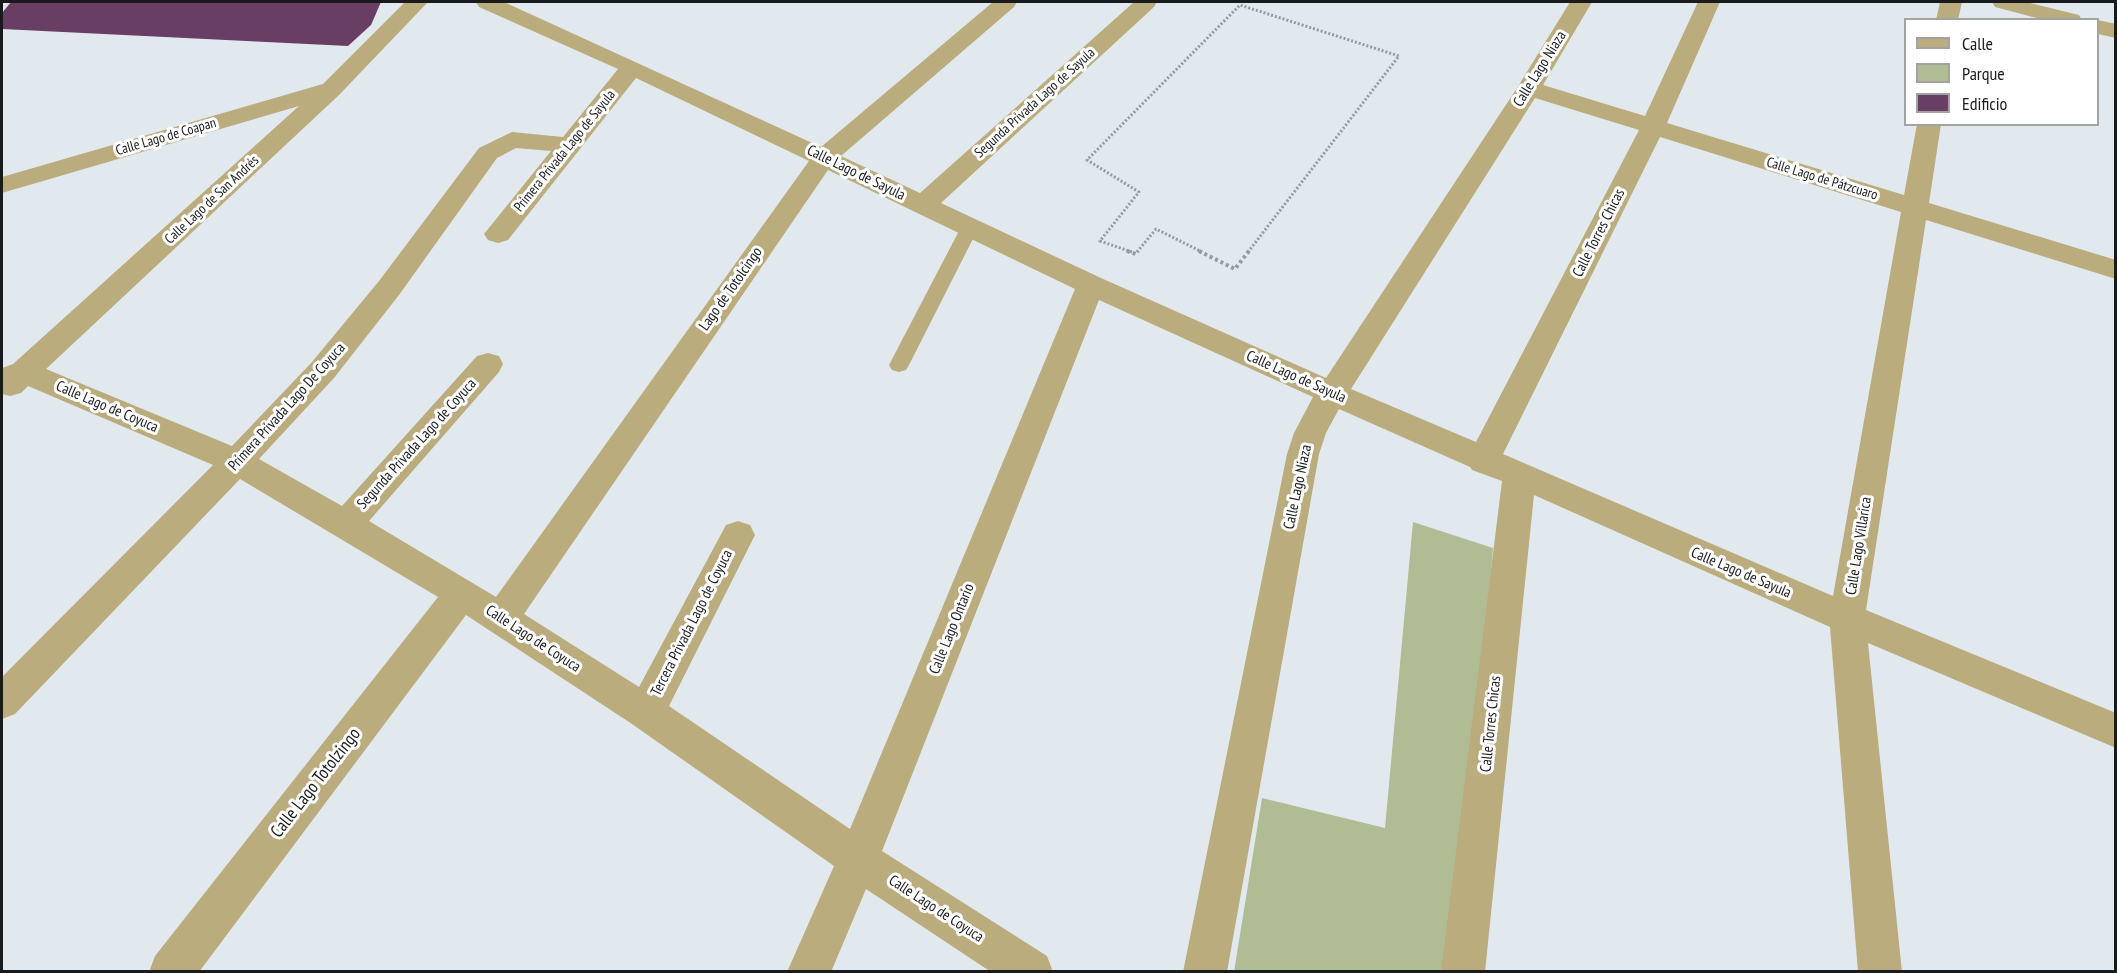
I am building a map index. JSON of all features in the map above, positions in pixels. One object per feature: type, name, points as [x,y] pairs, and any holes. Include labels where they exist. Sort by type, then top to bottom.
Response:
[{"type":"street","name":"Calle Lago de San Andrés","points":[[9,381],[332,90],[417,2]]},
{"type":"street","name":"Calle Lago de Sayula","points":[[488,2],[632,67],[1091,285],[1483,461],[1847,618],[2115,730]]},
{"type":"street","name":"Lago de Totolcingo","points":[[501,618],[824,158],[1006,2]]},
{"type":"street","name":"Segunda Privada Lago de Sayula","points":[[923,205],[1146,2]]},
{"type":"street","name":"Calle Lago Niaza","points":[[1205,972],[1303,454],[1314,423],[1529,88],[1581,2]]},
{"type":"street","name":"Calle Torres Chicas","points":[[1483,461],[1653,126],[1709,2]]},
{"type":"street","points":[[1947,18],[1951,2]]},
{"type":"street","points":[[2003,2],[2063,18]]},
{"type":"street","points":[[2099,27],[2115,31]]},
{"type":"street","name":"Primera Privada Lago de Sayula","points":[[498,234],[632,67]]},
{"type":"street","name":"Calle Lago de Pátzcuaro","points":[[1529,88],[2115,270]]},
{"type":"street","name":"Calle Lago de Coapan","points":[[2,185],[332,90]]},
{"type":"street","name":"Calle Lago Villarica","points":[[1880,972],[1847,618],[1929,126]]},
{"type":"street","name":"Primera Privada Lago De Coyuca","points":[[2,702],[237,462],[357,329],[488,153],[512,140],[571,145]]},
{"type":"street","name":"Calle Lago Ontario","points":[[809,972],[858,858],[1091,285]]},
{"type":"street","name":"Segunda Privada Lago de Coyuca","points":[[346,524],[488,364]]},
{"type":"street","name":"Calle Lago de Coyuca","points":[[9,381],[237,462],[346,524],[501,618],[646,712],[858,858],[1032,972]]},
{"type":"street","name":"Calle Torres Chicas","points":[[1463,972],[1519,477]]},
{"type":"street","name":"Tercera Privada Lago de Coyuca","points":[[646,712],[738,535]]},
{"type":"street","name":"Calle Lago Totolzingo","points":[[171,972],[461,594]]},
{"type":"lane","points":[[899,365],[970,228]]},
{"type":"path","points":[[1240,4],[1399,56],[1235,269],[1156,230],[1136,254],[1100,241],[1139,192],[1086,160],[1240,4]]},
{"type":"green space","points":[[1413,522],[1493,548],[1458,971],[1234,972],[1262,798],[1385,828]]},
{"type":"building","points":[[11,2],[381,2],[371,25],[348,46],[2,29],[2,13]]}]
